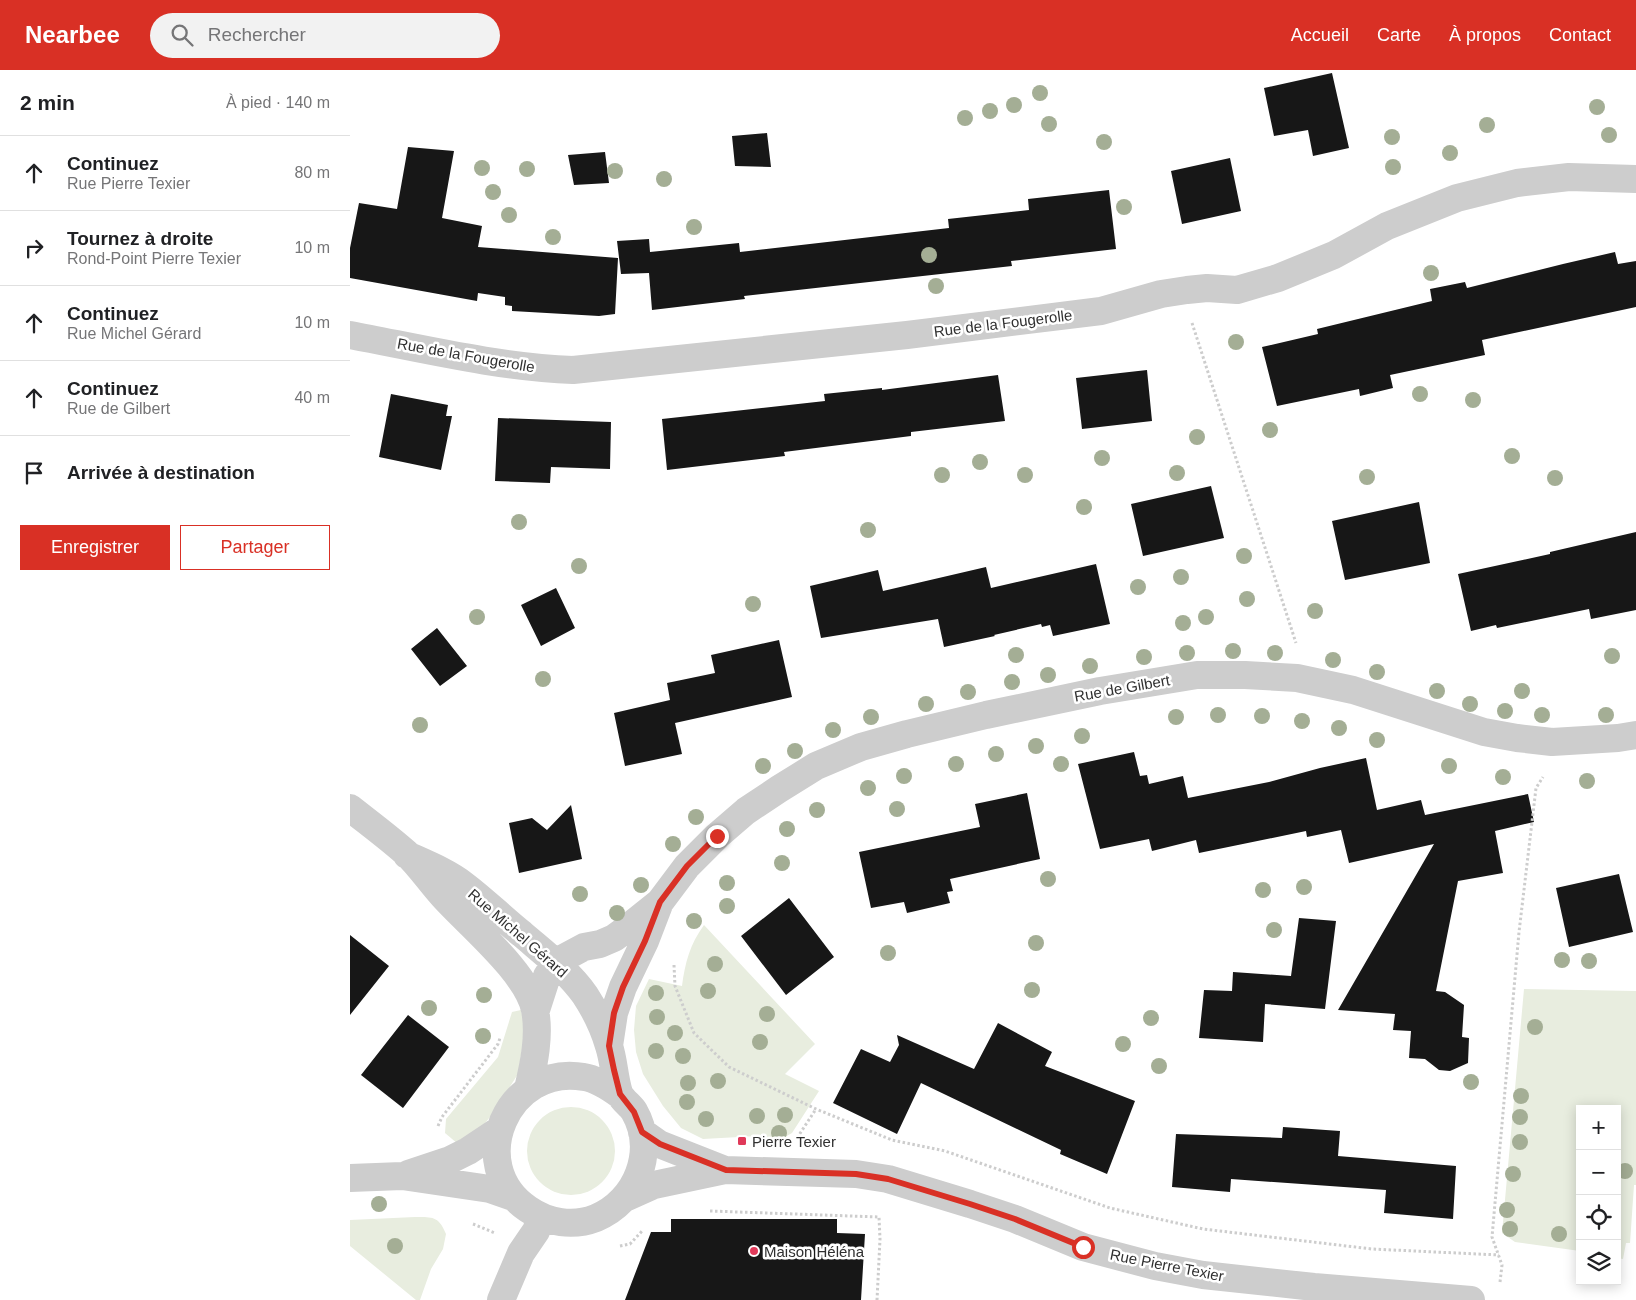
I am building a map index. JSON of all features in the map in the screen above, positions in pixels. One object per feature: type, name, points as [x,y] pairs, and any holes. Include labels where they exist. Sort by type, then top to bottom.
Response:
[{"type":"street","name":"Rue de la Fougerolle","points":[[350,335],[506,364],[573,370],[907,335],[1101,311],[1161,294],[1186,290],[1207,288],[1237,290],[1278,278],[1334,255],[1387,226],[1457,198],[1517,183],[1561,178],[1625,177],[1636,179]]},
{"type":"street","name":"Rue de Gilbert","points":[[556,962],[584,948],[614,938],[660,902],[687,866],[746,811],[816,766],[861,747],[907,734],[1100,691],[1187,677],[1245,675],[1297,678],[1353,690],[1484,732],[1517,738],[1552,742],[1636,735]]},
{"type":"street","name":"Rue Michel Gérard","points":[[350,808],[408,855],[428,881],[520,977],[530,992],[536,1010],[536,1040],[528,1089]]},
{"type":"street","name":"Rue Michel Gérard","points":[[408,855],[438,869],[463,884],[556,962],[584,994],[597,1018],[609,1046],[620,1094]]},
{"type":"street","name":"Rue de Gilbert","points":[[609,1046],[614,1013],[623,987],[645,941],[660,902]]},
{"type":"street","points":[[536,1010],[548,976],[556,962]]},
{"type":"street","points":[[565,1076],[585,1077],[603,1083],[620,1094],[634,1112],[642,1132],[644,1150],[642,1167],[635,1184],[625,1198],[612,1210],[578,1223],[559,1222],[541,1218],[513,1196],[504,1182],[498,1165],[496,1148],[498,1130],[505,1114],[515,1100],[528,1089],[546,1080],[565,1076]]},
{"type":"street","points":[[402,1176],[450,1160],[468,1151],[498,1130]]},
{"type":"street","name":"Rue Pierre Texier","points":[[642,1132],[660,1144],[726,1170]]},
{"type":"street","name":"Rue Pierre Texier","points":[[625,1198],[654,1185],[726,1170],[856,1174],[888,1179],[970,1204],[1015,1219],[1083,1247],[1156,1266],[1203,1275],[1462,1300]]},
{"type":"street","points":[[350,1178],[402,1176],[490,1189],[513,1196]]},
{"type":"street","points":[[501,1300],[521,1253],[536,1231],[541,1218]]},
{"type":"path","points":[[1192,323],[1290,621],[1298,650],[1297,678]]},
{"type":"path","points":[[1500,1283],[1502,1265],[1492,1237],[1520,922],[1536,788],[1551,762],[1552,742]]},
{"type":"path","points":[[816,1109],[892,1140],[945,1151],[1110,1208],[1203,1229],[1372,1250],[1499,1255]]},
{"type":"path","points":[[877,1300],[880,1239],[879,1218]]},
{"type":"shaded area","points":[[704,925],[815,1044],[785,1074],[819,1091],[792,1133],[771,1145],[757,1136],[703,1139],[681,1128],[663,1106],[643,1074],[636,1052],[634,1030],[636,1006],[649,979],[682,986],[689,954],[695,939]]},
{"type":"shaded area","points":[[1524,989],[1636,991],[1636,1185],[1634,1185],[1630,1243],[1626,1243],[1623,1259],[1621,1259],[1621,1105],[1576,1105],[1576,1250],[1515,1242],[1502,1233]]},
{"type":"shaded area","points":[[521,1010],[525,1030],[518,1074],[494,1112],[478,1132],[458,1144],[445,1133],[446,1119],[498,1057],[512,1012]]},
{"type":"shaded area","points":[[571,1107],[588,1110],[596,1114],[608,1126],[612,1134],[615,1151],[612,1168],[608,1176],[596,1188],[588,1192],[571,1195],[554,1192],[546,1188],[534,1176],[530,1168],[527,1151],[530,1134],[534,1126],[546,1114],[554,1110]]},
{"type":"shaded area","points":[[426,1217],[438,1221],[446,1234],[443,1249],[431,1269],[420,1300],[416,1300],[350,1246],[350,1220]]},
{"type":"building","points":[[1332,73],[1349,148],[1313,156],[1308,130],[1274,136],[1264,88]]},
{"type":"building","points":[[767,133],[771,167],[735,166],[732,136]]},
{"type":"building","points":[[408,147],[454,151],[442,218],[482,226],[478,247],[618,258],[615,314],[599,316],[512,311],[512,306],[505,305],[505,297],[478,293],[477,301],[350,278],[350,248],[359,203],[397,209]]},
{"type":"building","points":[[605,152],[609,183],[574,185],[568,155]]},
{"type":"building","points":[[1230,158],[1241,211],[1182,224],[1171,171]]},
{"type":"building","points":[[1109,190],[1116,249],[1011,261],[1012,266],[744,296],[745,299],[652,310],[649,273],[621,274],[617,241],[649,239],[650,252],[739,243],[740,252],[949,228],[948,219],[1029,210],[1028,199]]},
{"type":"building","points":[[1615,252],[1618,264],[1636,261],[1636,307],[1482,340],[1485,355],[1390,375],[1393,388],[1360,396],[1359,389],[1277,406],[1262,347],[1318,334],[1317,329],[1432,301],[1430,289],[1465,282],[1467,288]]},
{"type":"building","points":[[1147,370],[1152,421],[1082,429],[1076,378]]},
{"type":"building","points":[[998,375],[1005,421],[911,432],[911,436],[784,452],[785,456],[667,470],[662,419],[825,401],[824,394],[882,388],[882,390]]},
{"type":"building","points":[[391,394],[448,405],[446,416],[452,416],[441,470],[379,457]]},
{"type":"building","points":[[498,418],[611,422],[610,469],[551,467],[550,483],[495,481]]},
{"type":"building","points":[[1211,486],[1224,538],[1143,556],[1131,504]]},
{"type":"building","points":[[1419,502],[1430,563],[1345,580],[1332,521]]},
{"type":"building","points":[[1636,532],[1636,610],[1591,619],[1589,609],[1497,628],[1496,625],[1471,631],[1458,574],[1550,554],[1550,552]]},
{"type":"building","points":[[1096,564],[1110,624],[1053,636],[1050,625],[1042,627],[1041,624],[944,647],[938,619],[821,638],[810,586],[878,570],[883,591],[986,567],[991,588]]},
{"type":"building","points":[[556,588],[575,628],[541,646],[521,605]]},
{"type":"building","points":[[437,628],[467,666],[440,686],[411,649]]},
{"type":"building","points":[[779,640],[792,697],[675,723],[682,754],[625,766],[614,713],[670,700],[667,683],[715,673],[711,655]]},
{"type":"building","points":[[1134,752],[1140,776],[1147,775],[1149,784],[1183,776],[1188,798],[1269,782],[1366,758],[1377,810],[1421,800],[1425,815],[1528,794],[1534,822],[1495,831],[1503,873],[1458,881],[1436,991],[1445,992],[1464,1005],[1462,1037],[1469,1038],[1468,1063],[1450,1071],[1439,1070],[1425,1059],[1409,1058],[1411,1031],[1393,1030],[1395,1014],[1338,1010],[1434,844],[1349,863],[1341,830],[1307,837],[1306,831],[1199,853],[1196,840],[1152,851],[1149,839],[1100,849],[1078,764]]},
{"type":"building","points":[[1027,793],[1040,859],[950,879],[953,891],[947,892],[950,903],[907,913],[904,902],[871,908],[859,852],[980,827],[975,804]]},
{"type":"building","points":[[571,805],[582,859],[519,873],[509,823],[532,818],[547,830]]},
{"type":"building","points":[[1619,874],[1633,932],[1569,947],[1556,888]]},
{"type":"building","points":[[789,898],[834,957],[786,995],[741,936]]},
{"type":"building","points":[[1299,918],[1336,921],[1325,1009],[1265,1004],[1263,1042],[1199,1038],[1204,990],[1232,991],[1233,972],[1291,976]]},
{"type":"building","points":[[350,935],[389,966],[350,1015]]},
{"type":"building","points":[[408,1015],[449,1047],[403,1108],[361,1075]]},
{"type":"building","points":[[998,1023],[1052,1052],[1045,1066],[1135,1101],[1107,1174],[1060,1154],[1061,1150],[921,1083],[897,1134],[833,1103],[861,1049],[890,1062],[899,1045],[897,1035],[974,1069]]},
{"type":"building","points":[[1283,1127],[1340,1131],[1338,1156],[1456,1166],[1453,1219],[1384,1213],[1386,1190],[1231,1179],[1230,1192],[1172,1187],[1176,1134],[1282,1138]]},
{"type":"building","name":"Maison Héléna","points":[[671,1219],[837,1219],[837,1233],[865,1234],[861,1300],[625,1300],[651,1232],[671,1232]]},
{"type":"place","name":"Pierre Texier","points":[[742,1141]]},
{"type":"place","name":"Maison Héléna","points":[[754,1251]]},
{"type":"route","points":[[717,836],[687,866],[660,902],[645,941],[623,987],[614,1013],[609,1046],[614,1070],[620,1094],[634,1112],[642,1132],[660,1144],[726,1170],[856,1174],[888,1179],[1015,1219],[1083,1247]]}]
